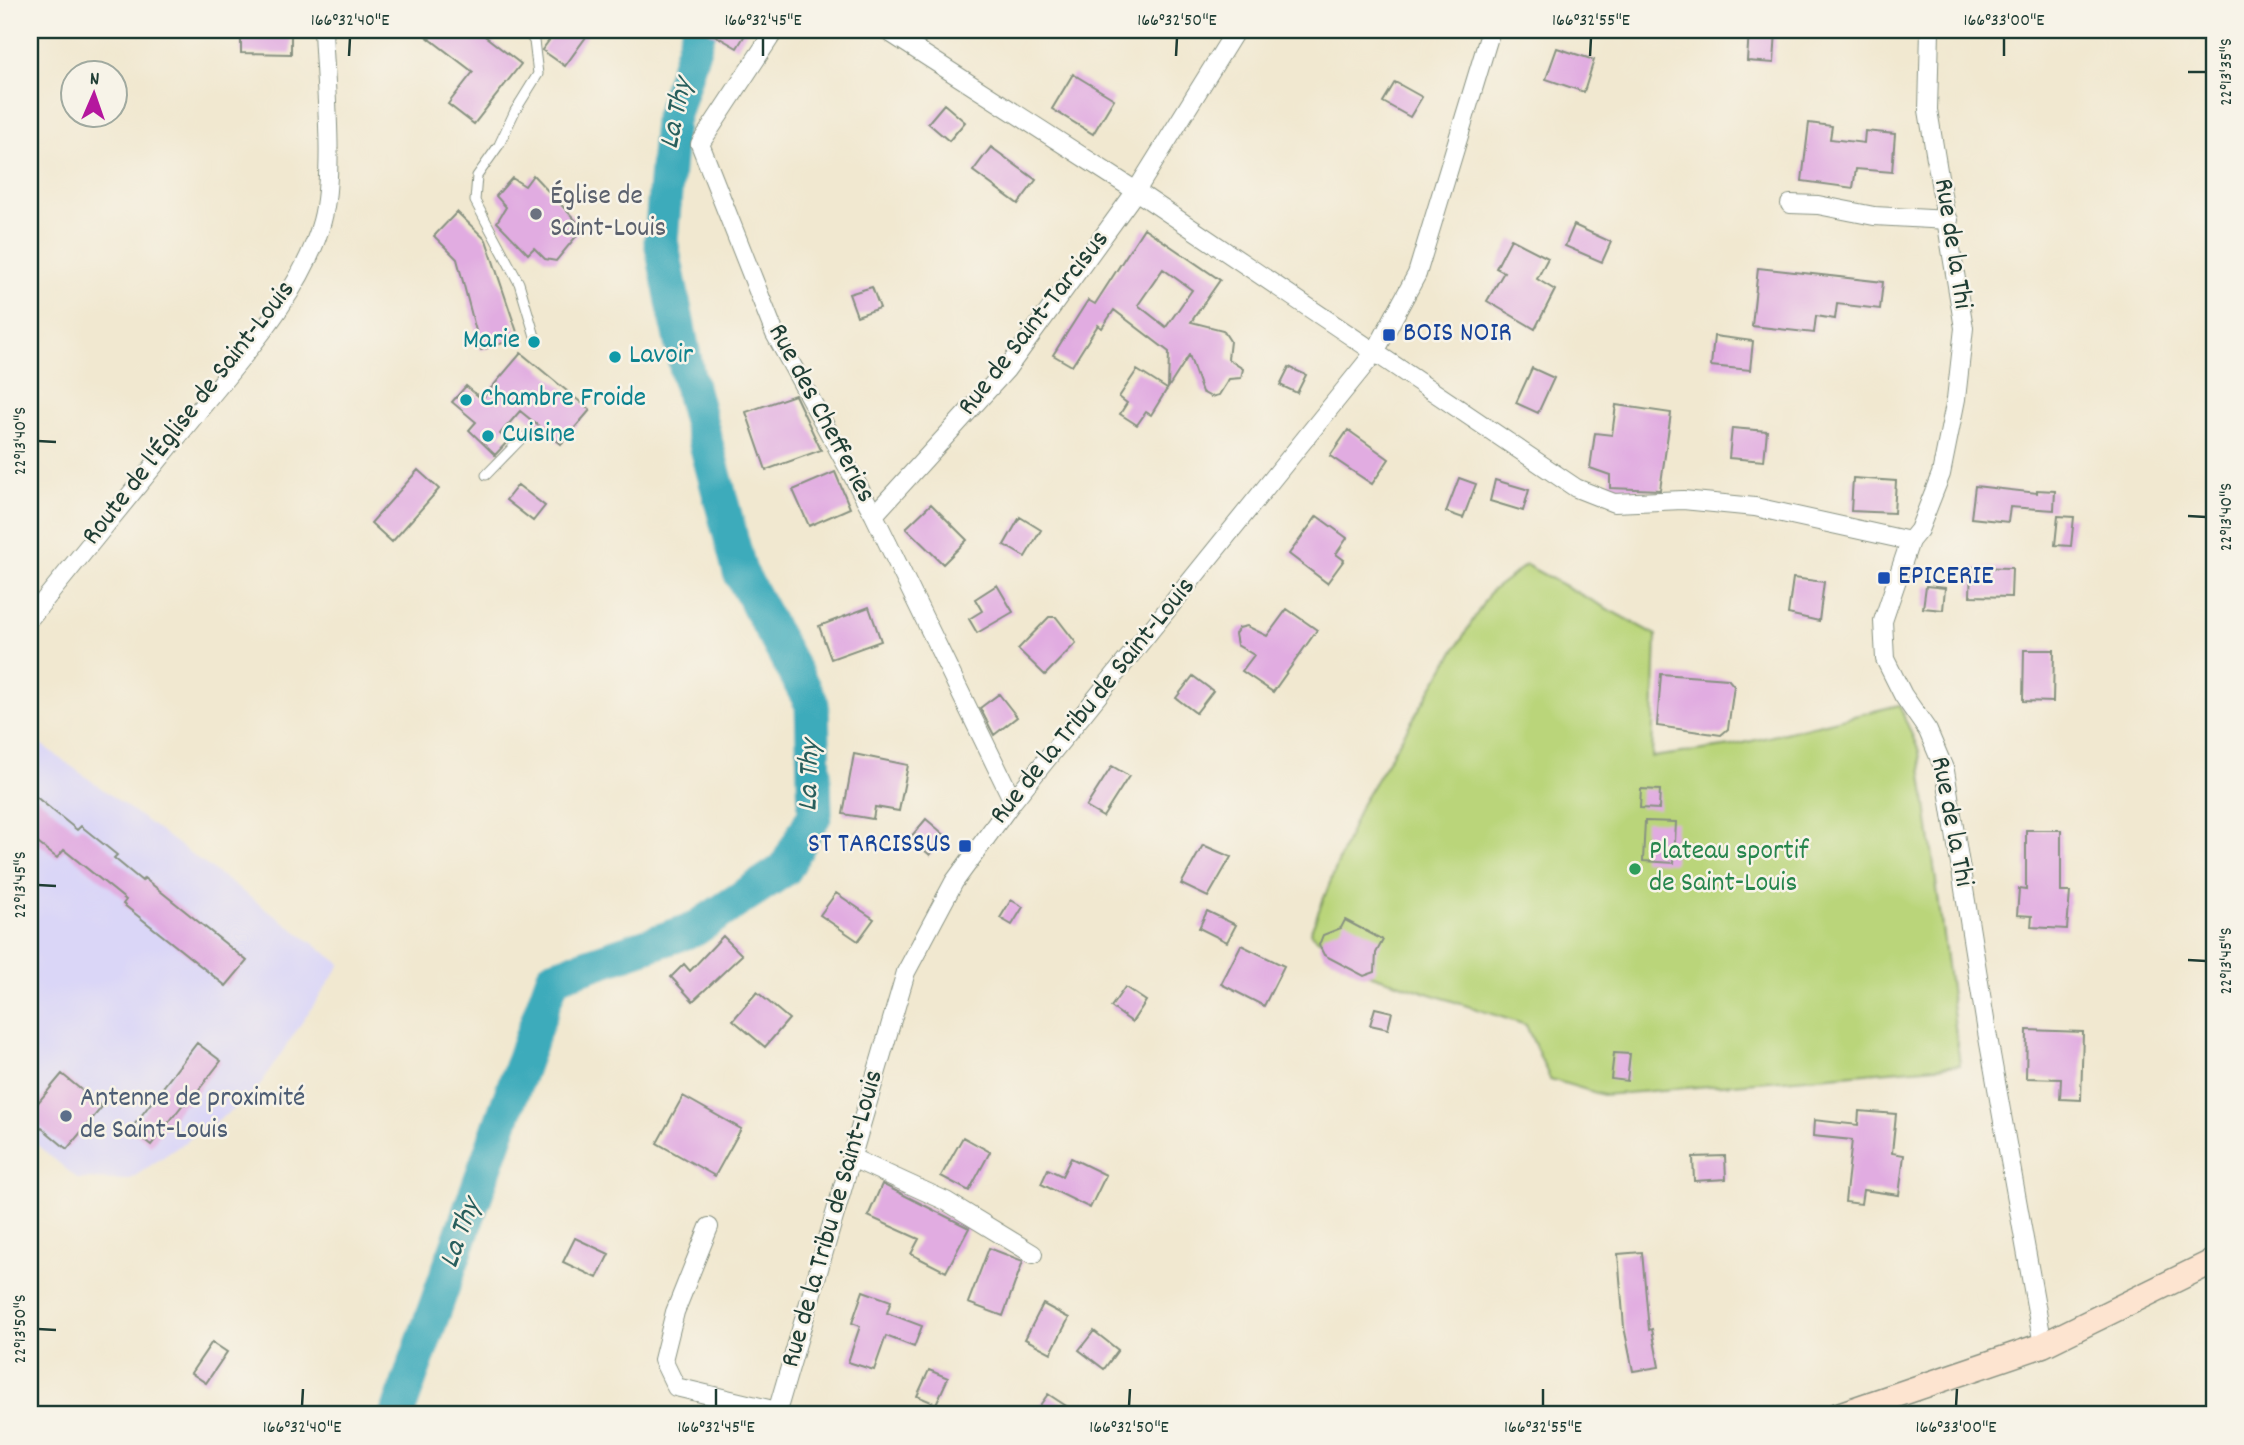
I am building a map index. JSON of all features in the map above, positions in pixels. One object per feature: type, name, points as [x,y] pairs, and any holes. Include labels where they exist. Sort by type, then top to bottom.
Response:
[{"type":"main road","points":[[1838,1415],[2043,1345],[2214,1261]]},
{"type":"street","name":"Route de l'Église de Saint-Louis","points":[[30,618],[227,376],[291,289],[309,257],[323,220],[327,188],[323,30]]},
{"type":"street","name":"Rue des Chefferies","points":[[775,30],[701,144],[775,334],[874,515],[1013,801]]},
{"type":"street","name":"Rue de Saint-Tarcisus","points":[[874,515],[1006,370],[1136,191],[1236,30]]},
{"type":"street","name":"Rue de la Tribu de Saint-Louis","points":[[777,1413],[906,972],[954,882],[1013,801],[1375,352],[1417,274],[1491,30]]},
{"type":"street","name":"Rue de la Thi","points":[[1930,30],[1928,110],[1949,220],[1964,328],[1956,398],[1941,474],[1919,530],[1910,541],[1883,621],[1885,659],[1903,695],[1928,730],[1945,771],[1987,1032],[2043,1345]]},
{"type":"street","points":[[899,33],[1576,488],[1614,503],[1683,500],[1755,507],[1910,541]]},
{"type":"street","points":[[1790,204],[1818,205],[1874,216],[1949,220]]},
{"type":"street","points":[[852,1158],[946,1201],[1033,1254]]},
{"type":"street","points":[[709,1227],[675,1312],[663,1360],[676,1387],[777,1413]]},
{"type":"lane","points":[[526,30],[534,41],[538,74],[515,111],[499,145],[477,176],[475,201],[519,284],[537,343]]},
{"type":"lane","points":[[486,474],[523,437]]},
{"type":"shaded area","points":[[30,736],[341,964],[252,1097],[129,1180],[78,1179],[30,1139]]},
{"type":"green space","name":"Plateau sportif de Saint-Louis","points":[[1526,565],[1656,635],[1652,757],[1731,746],[1899,705],[1919,751],[1960,1065],[1603,1095],[1550,1079],[1526,1025],[1360,971],[1310,933],[1361,805],[1490,592]]},
{"type":"building","points":[[241,30],[291,30],[291,54],[241,53]]},
{"type":"building","points":[[418,30],[477,30],[521,64],[474,124],[448,104],[473,72]]},
{"type":"building","points":[[557,30],[591,30],[565,66],[542,50]]},
{"type":"building","points":[[706,30],[748,30],[737,48]]},
{"type":"building","points":[[1749,30],[1776,30],[1774,63],[1747,61]]},
{"type":"building","points":[[1557,48],[1594,60],[1584,92],[1546,79]]},
{"type":"building","points":[[1073,74],[1114,99],[1093,134],[1052,109]]},
{"type":"building","points":[[1395,82],[1422,97],[1410,117],[1383,102]]},
{"type":"building","points":[[944,104],[965,122],[949,141],[928,123]]},
{"type":"building","points":[[1809,123],[1832,126],[1830,139],[1864,143],[1865,131],[1895,134],[1892,172],[1856,169],[1853,188],[1802,181]]},
{"type":"building","points":[[991,147],[1036,180],[1018,204],[973,171]]},
{"type":"building","name":"Église de Saint-Louis","points":[[533,175],[583,228],[556,261],[545,259],[534,248],[528,254],[497,222],[506,207],[496,196],[512,178],[525,186]]},
{"type":"building","points":[[457,212],[486,240],[519,338],[481,350],[457,259],[434,236]]},
{"type":"building","points":[[1574,225],[1611,242],[1602,262],[1565,246]]},
{"type":"building","points":[[1144,228],[1220,280],[1191,322],[1223,330],[1230,341],[1228,359],[1243,369],[1241,378],[1229,379],[1219,395],[1211,397],[1202,392],[1189,355],[1168,388],[1169,352],[1114,310],[1102,328],[1098,325],[1072,366],[1053,355],[1088,300],[1095,304]],"holes":[[[1163,269],[1192,290],[1166,327],[1138,305]]]},
{"type":"building","points":[[1511,239],[1548,258],[1537,279],[1555,290],[1535,329],[1487,301],[1504,272],[1496,268]]},
{"type":"building","points":[[1758,268],[1883,282],[1880,309],[1837,304],[1835,319],[1816,316],[1814,333],[1752,326]]},
{"type":"building","points":[[872,287],[880,308],[857,316],[849,294]]},
{"type":"building","points":[[1714,336],[1753,341],[1750,370],[1711,366]]},
{"type":"building","points":[[521,353],[590,410],[561,444],[520,411],[500,434],[508,441],[495,455],[469,430],[476,422],[452,402],[466,386],[482,399]]},
{"type":"building","points":[[1289,367],[1306,375],[1297,393],[1280,385]]},
{"type":"building","points":[[1532,368],[1554,378],[1538,413],[1516,403]]},
{"type":"building","points":[[1137,370],[1167,389],[1151,415],[1146,412],[1137,425],[1120,414],[1127,403],[1119,397]]},
{"type":"building","points":[[795,395],[821,450],[766,470],[746,412]]},
{"type":"building","points":[[1616,405],[1671,413],[1660,490],[1610,488],[1610,475],[1590,468],[1595,433],[1612,435]]},
{"type":"building","points":[[1732,428],[1767,431],[1764,461],[1729,458]]},
{"type":"building","points":[[1348,430],[1389,459],[1372,484],[1330,456]]},
{"type":"building","points":[[418,470],[439,489],[392,542],[371,523]]},
{"type":"building","points":[[835,472],[850,508],[809,526],[793,490]]},
{"type":"building","points":[[1459,478],[1476,484],[1463,518],[1446,512]]},
{"type":"building","points":[[1853,478],[1896,481],[1894,513],[1851,511]]},
{"type":"building","points":[[1495,480],[1529,490],[1523,511],[1490,501]]},
{"type":"building","points":[[518,485],[545,506],[533,521],[506,500]]},
{"type":"building","points":[[1975,486],[2037,493],[2037,490],[2055,491],[2054,510],[2010,507],[2008,522],[1971,518]]},
{"type":"building","points":[[931,504],[967,540],[943,564],[906,528]]},
{"type":"building","points":[[1317,516],[1347,538],[1336,554],[1344,560],[1327,583],[1289,554]]},
{"type":"building","points":[[2058,516],[2074,517],[2071,546],[2055,545]]},
{"type":"building","points":[[1020,517],[1041,530],[1025,557],[1004,545]]},
{"type":"building","points":[[1971,567],[2012,568],[2011,597],[1970,596]]},
{"type":"building","points":[[1793,578],[1824,582],[1819,621],[1788,614]]},
{"type":"building","points":[[997,585],[1013,612],[977,633],[969,619],[982,611],[975,599]]},
{"type":"building","points":[[1926,586],[1945,588],[1943,610],[1923,608]]},
{"type":"building","points":[[869,607],[881,641],[831,659],[819,626]]},
{"type":"building","points":[[1287,609],[1317,630],[1273,692],[1242,671],[1254,655],[1237,645],[1235,634],[1239,628],[1247,626],[1267,636]]},
{"type":"building","points":[[1049,617],[1056,617],[1076,643],[1045,675],[1018,649]]},
{"type":"building","points":[[2024,650],[2054,650],[2053,702],[2023,701]]},
{"type":"building","points":[[1661,674],[1728,679],[1734,686],[1728,729],[1721,735],[1657,726]]},
{"type":"building","points":[[1193,676],[1213,691],[1196,713],[1176,698]]},
{"type":"building","points":[[999,694],[1017,717],[994,735],[980,708]]},
{"type":"building","points":[[854,754],[908,765],[899,811],[875,807],[873,819],[843,814]]},
{"type":"building","points":[[1112,766],[1129,776],[1103,817],[1086,807]]},
{"type":"building","points":[[1641,789],[1660,790],[1659,809],[1640,808]]},
{"type":"building","points":[[30,792],[77,830],[81,826],[117,855],[114,858],[142,881],[144,878],[247,961],[226,986],[123,904],[126,900],[64,850],[57,858],[30,837]]},
{"type":"building","points":[[926,819],[946,836],[930,855],[910,838]]},
{"type":"building","points":[[1645,821],[1676,822],[1674,863],[1643,861]]},
{"type":"building","points":[[2026,830],[2061,830],[2061,892],[2070,892],[2067,929],[2031,927],[2032,916],[2017,915],[2019,889],[2026,890]]},
{"type":"building","points":[[1203,845],[1231,857],[1208,897],[1181,884]]},
{"type":"building","points":[[836,893],[874,919],[858,941],[820,915]]},
{"type":"building","points":[[1011,900],[1023,907],[1012,925],[1000,918]]},
{"type":"building","points":[[1207,911],[1236,925],[1227,942],[1199,928]]},
{"type":"building","points":[[1345,920],[1383,940],[1376,953],[1375,972],[1364,976],[1324,955],[1319,945],[1323,935],[1341,928]]},
{"type":"building","points":[[723,936],[742,955],[693,1001],[671,977],[684,964],[690,971]]},
{"type":"building","points":[[1241,945],[1284,966],[1264,1006],[1221,984]]},
{"type":"building","points":[[1125,987],[1146,1001],[1132,1022],[1111,1007]]},
{"type":"building","points":[[757,992],[789,1019],[765,1047],[733,1020]]},
{"type":"building","points":[[1375,1008],[1392,1012],[1388,1029],[1370,1025]]},
{"type":"building","points":[[2027,1030],[2083,1032],[2081,1100],[2060,1099],[2061,1079],[2026,1078]]},
{"type":"building","points":[[197,1043],[221,1061],[151,1145],[131,1129]]},
{"type":"building","points":[[1614,1053],[1630,1054],[1627,1081],[1611,1079]]},
{"type":"building","points":[[62,1074],[102,1107],[67,1149],[30,1118],[30,1112]]},
{"type":"building","points":[[683,1096],[741,1129],[715,1176],[657,1143]]},
{"type":"building","points":[[1859,1111],[1896,1114],[1892,1153],[1904,1155],[1899,1195],[1863,1190],[1861,1204],[1845,1202],[1852,1140],[1813,1136],[1814,1120],[1858,1125]]},
{"type":"building","points":[[963,1137],[990,1152],[969,1191],[941,1176]]},
{"type":"building","points":[[1725,1156],[1726,1179],[1694,1181],[1693,1157]]},
{"type":"building","points":[[1071,1158],[1106,1175],[1090,1208],[1041,1184],[1048,1169],[1062,1176]]},
{"type":"building","points":[[882,1184],[969,1228],[946,1272],[911,1254],[919,1239],[868,1216]]},
{"type":"building","points":[[575,1238],[609,1254],[597,1278],[563,1262]]},
{"type":"building","points":[[989,1248],[1023,1261],[1003,1316],[968,1303]]},
{"type":"building","points":[[1642,1252],[1649,1330],[1652,1329],[1659,1367],[1633,1371],[1624,1327],[1618,1254]]},
{"type":"building","points":[[863,1291],[891,1301],[887,1313],[922,1326],[914,1347],[886,1336],[874,1370],[848,1362],[860,1326],[852,1323]]},
{"type":"building","points":[[1043,1304],[1069,1318],[1051,1353],[1025,1339]]},
{"type":"building","points":[[1094,1331],[1118,1350],[1104,1369],[1079,1350]]},
{"type":"building","points":[[212,1342],[227,1352],[206,1383],[191,1373]]},
{"type":"building","points":[[929,1370],[948,1378],[936,1404],[917,1396]]},
{"type":"building","points":[[1048,1394],[1080,1415],[1033,1415]]},
{"type":"waterway","name":"La Thy","points":[[397,1415],[553,977],[695,929],[785,869],[815,814],[812,704],[740,572],[687,372],[661,241],[671,121],[699,30]]},
{"type":"place","name":"Église de Saint-Louis","points":[[536,214]]},
{"type":"place","name":"BOIS NOIR","points":[[1389,335]]},
{"type":"place","name":"Marie","points":[[534,342]]},
{"type":"place","name":"Lavoir","points":[[615,357]]},
{"type":"place","name":"Chambre Froide","points":[[466,400]]},
{"type":"place","name":"Cuisine","points":[[488,436]]},
{"type":"place","name":"EPICERIE","points":[[1884,578]]},
{"type":"place","name":"ST TARCISSUS","points":[[965,846]]},
{"type":"place","name":"Plateau sportif de Saint-Louis","points":[[1635,869]]},
{"type":"place","name":"Antenne de proximité de Saint-Louis","points":[[66,1116]]}]
